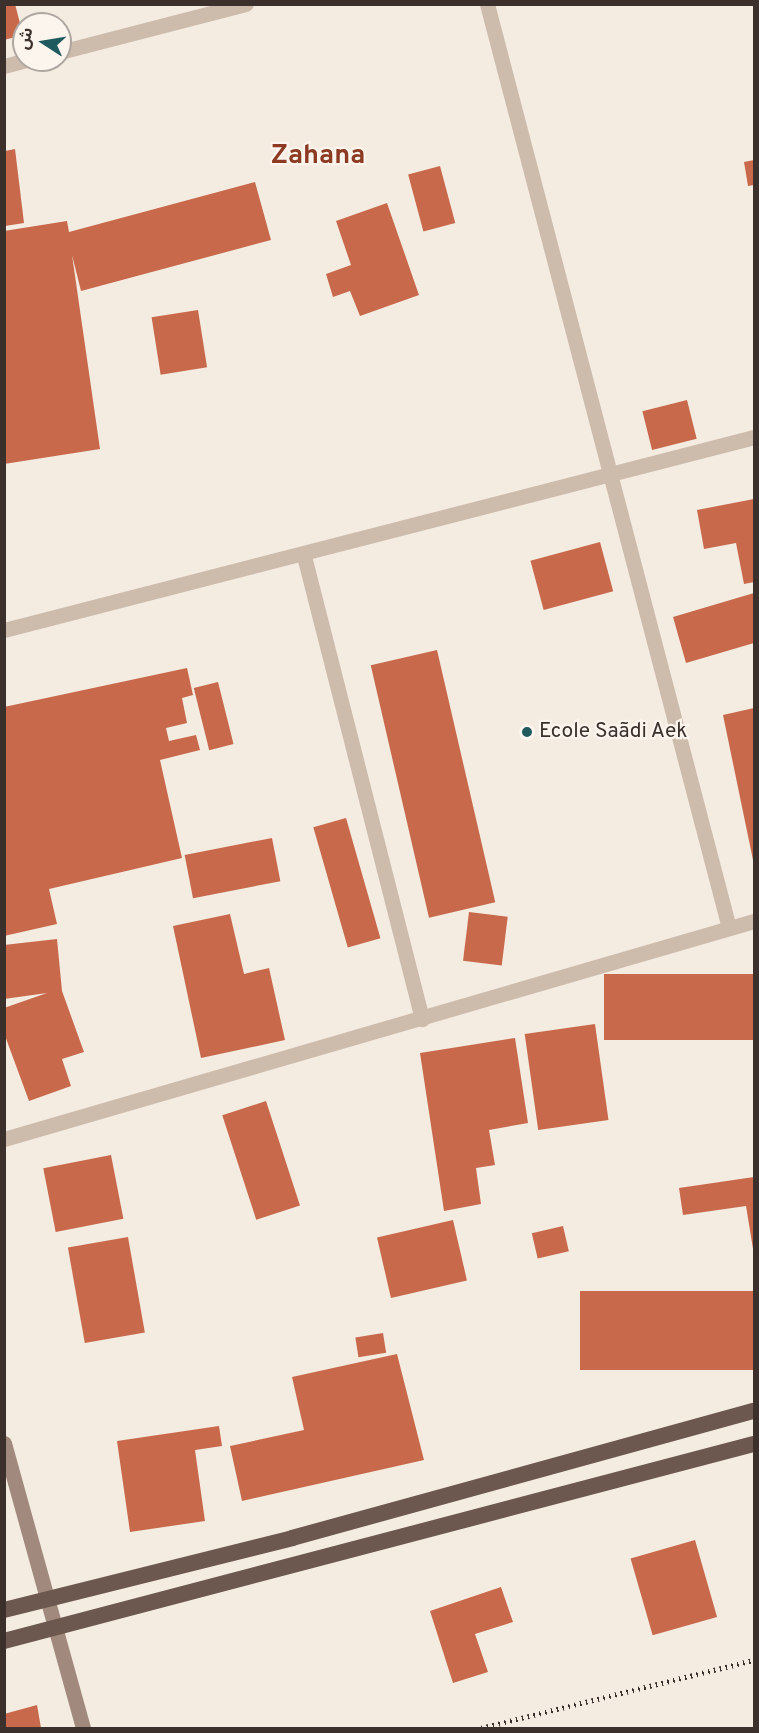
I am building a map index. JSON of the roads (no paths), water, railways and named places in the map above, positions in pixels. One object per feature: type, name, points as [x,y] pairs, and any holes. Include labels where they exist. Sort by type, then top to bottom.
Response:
[{"type":"highway","points":[[4,1610],[292,1538],[754,1411]]},
{"type":"highway","points":[[4,1641],[754,1444]]},
{"type":"main road","points":[[4,1443],[83,1728]]},
{"type":"street","points":[[72,49],[246,4]]},
{"type":"street","points":[[487,4],[729,928]]},
{"type":"street","points":[[4,630],[304,555],[754,437]]},
{"type":"street","points":[[304,555],[423,1019]]},
{"type":"street","points":[[4,1139],[754,921]]},
{"type":"railway","points":[[481,1728],[754,1660]]},
{"type":"place","name":"Ecole Saãdi Aek","points":[[527,732]]},
{"type":"district","name":"Zahana","points":[[318,157]]}]
